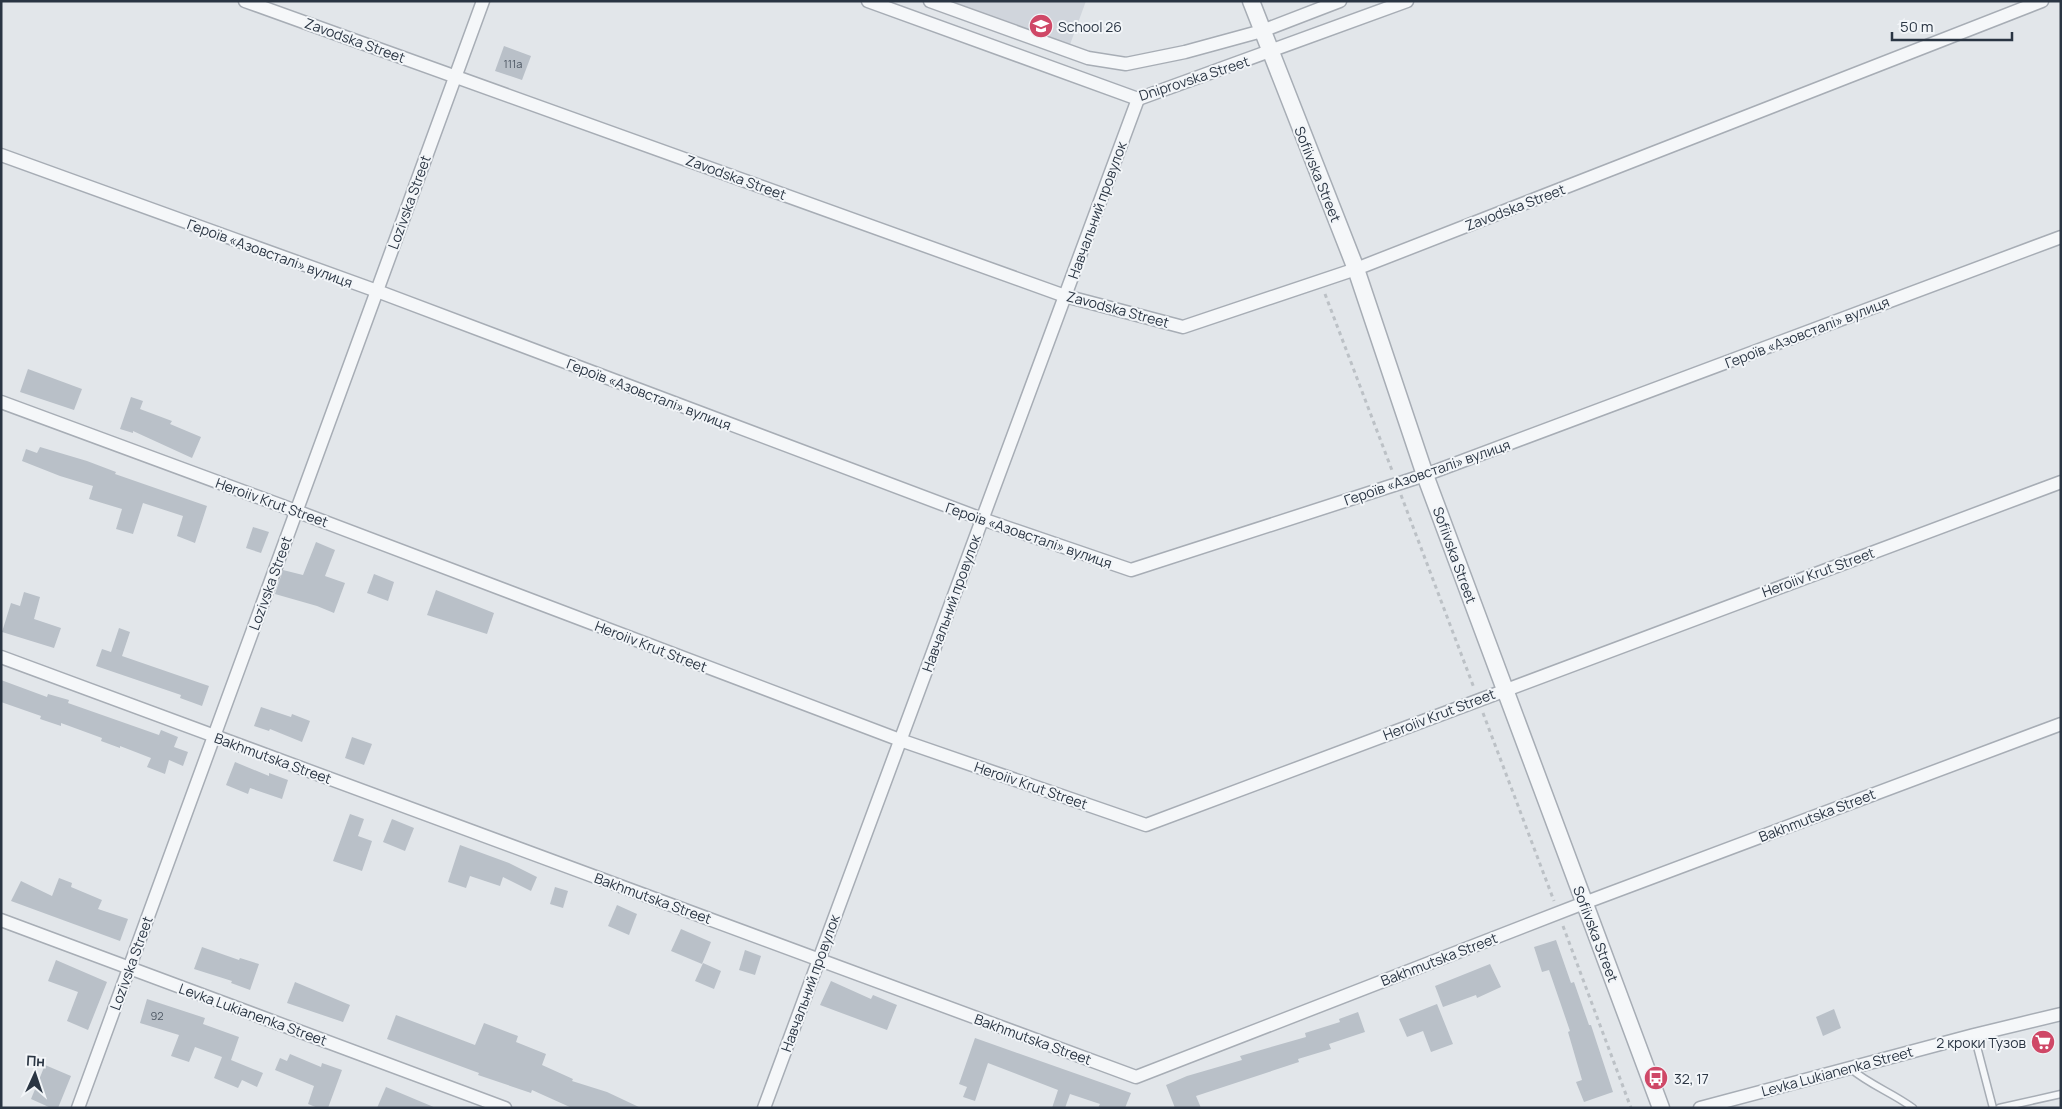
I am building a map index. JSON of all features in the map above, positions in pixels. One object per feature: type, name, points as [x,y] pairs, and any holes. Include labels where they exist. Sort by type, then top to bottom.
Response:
[{"type":"street","name":"Zavodska Street","points":[[246,1],[1065,296],[1183,326],[1356,268],[2042,1]]},
{"type":"street","name":"Lozivska Street","points":[[78,1108],[483,1]]},
{"type":"street","name":"Dniprovska Street","points":[[868,1],[1138,99],[1407,1]]},
{"type":"street","name":"Dniprovska Street","points":[[930,1],[1088,58],[1126,64],[1185,52],[1262,30],[1340,1]]},
{"type":"street","name":"Sofiivska Street","points":[[1251,1],[1356,268],[1425,475],[1661,1108]]},
{"type":"street","name":"Навчальний провулок","points":[[764,1108],[1138,99]]},
{"type":"street","name":"Героїв «Азовсталі» вулиця","points":[[1,155],[377,291],[982,520],[1131,570],[1425,475],[2061,237]]},
{"type":"street","name":"Heroiiv Krut Street","points":[[1,402],[296,511],[900,740],[1146,825],[2061,482]]},
{"type":"street","name":"Bakhmutska Street","points":[[1,657],[1136,1077],[1584,903],[2061,724]]},
{"type":"street","name":"Levka Lukianenka Street","points":[[1,920],[505,1108]]},
{"type":"street","name":"Levka Lukianenka Street","points":[[1700,1108],[1974,1035],[2061,1014]]},
{"type":"lane","points":[[1974,1035],[1993,1108]]},
{"type":"lane","points":[[1850,1068],[1862,1078],[1896,1096],[1913,1108]]},
{"type":"lane","points":[[1999,1108],[2061,1094]]},
{"type":"shaded area","name":"School 26","points":[[941,1],[1086,1],[1068,50]]},
{"type":"building","points":[[504,46],[531,56],[522,80],[495,71]]},
{"type":"building","points":[[28,369],[82,389],[74,410],[20,392]]},
{"type":"building","points":[[131,397],[143,401],[140,409],[172,421],[170,424],[201,437],[192,458],[133,431],[133,433],[120,429]]},
{"type":"building","points":[[40,447],[87,461],[116,472],[115,474],[207,506],[195,543],[177,536],[183,516],[143,503],[133,534],[116,529],[122,509],[89,499],[93,486],[60,476],[22,461],[26,449],[37,453]]},
{"type":"building","points":[[253,527],[269,532],[261,553],[246,548]]},
{"type":"building","points":[[316,542],[335,550],[325,576],[345,583],[334,613],[275,594],[283,570],[303,575]]},
{"type":"building","points":[[374,574],[394,582],[388,601],[367,593]]},
{"type":"building","points":[[436,590],[494,613],[487,634],[427,615]]},
{"type":"building","points":[[24,592],[40,597],[34,619],[61,628],[54,648],[2,632],[11,603],[20,606]]},
{"type":"building","points":[[119,628],[130,632],[122,656],[209,686],[202,706],[180,698],[181,695],[96,666],[102,649],[111,652]]},
{"type":"building","points":[[1,680],[47,697],[48,694],[69,700],[68,703],[159,735],[161,730],[178,737],[174,747],[188,752],[183,766],[169,760],[165,774],[147,767],[151,758],[101,741],[102,738],[61,723],[61,726],[40,719],[41,716],[1,702]]},
{"type":"building","points":[[261,707],[291,717],[292,714],[310,721],[302,742],[270,729],[269,731],[254,726]]},
{"type":"building","points":[[352,737],[372,744],[364,765],[345,758]]},
{"type":"building","points":[[235,762],[269,776],[269,773],[288,780],[282,799],[250,788],[248,794],[226,785]]},
{"type":"building","points":[[350,814],[364,819],[358,836],[372,841],[362,871],[333,861]]},
{"type":"building","points":[[392,819],[414,828],[405,851],[383,842]]},
{"type":"building","points":[[460,845],[509,863],[537,877],[531,891],[503,877],[500,886],[470,876],[466,888],[448,882]]},
{"type":"building","points":[[59,878],[72,883],[71,887],[102,900],[98,909],[128,919],[120,941],[11,901],[21,881],[52,896]]},
{"type":"building","points":[[555,887],[568,891],[563,908],[550,904]]},
{"type":"building","points":[[617,905],[637,914],[629,935],[608,926]]},
{"type":"building","points":[[681,929],[711,942],[702,964],[671,951]]},
{"type":"building","points":[[1556,940],[1571,983],[1574,982],[1589,1025],[1591,1025],[1613,1092],[1584,1102],[1576,1082],[1582,1080],[1568,1032],[1570,1031],[1549,970],[1542,972],[1534,947]]},
{"type":"building","points":[[202,947],[239,960],[240,958],[259,964],[250,990],[231,983],[232,981],[194,969]]},
{"type":"building","points":[[745,950],[761,956],[755,975],[739,970]]},
{"type":"building","points":[[56,960],[107,982],[88,1030],[67,1021],[78,992],[48,981]]},
{"type":"building","points":[[703,963],[721,971],[714,989],[695,981]]},
{"type":"building","points":[[1490,964],[1501,987],[1477,998],[1476,995],[1443,1007],[1435,986]]},
{"type":"building","points":[[831,981],[871,999],[873,995],[897,1005],[887,1030],[820,1005]]},
{"type":"building","points":[[295,982],[350,1005],[343,1022],[287,1003]]},
{"type":"building","points":[[147,999],[205,1018],[203,1024],[239,1037],[231,1060],[263,1073],[257,1087],[242,1080],[238,1088],[214,1078],[222,1057],[195,1047],[189,1062],[171,1056],[179,1035],[140,1023]]},
{"type":"building","points":[[1437,1004],[1453,1044],[1431,1052],[1423,1031],[1407,1037],[1399,1019]]},
{"type":"building","points":[[1834,1009],[1841,1028],[1823,1036],[1816,1017]]},
{"type":"building","points":[[1358,1012],[1365,1032],[1329,1044],[1331,1049],[1298,1059],[1299,1062],[1196,1096],[1201,1108],[1175,1108],[1166,1085],[1187,1076],[1242,1060],[1240,1056],[1306,1037],[1305,1033],[1340,1022],[1339,1019]]},
{"type":"building","points":[[396,1015],[475,1045],[484,1023],[518,1036],[516,1042],[546,1054],[542,1065],[573,1079],[572,1081],[607,1092],[641,1108],[572,1108],[532,1090],[531,1093],[478,1075],[479,1073],[387,1039]]},
{"type":"building","points":[[975,1038],[1131,1093],[1125,1108],[1098,1108],[1100,1104],[1070,1094],[1065,1108],[1052,1108],[1058,1090],[988,1063],[975,1101],[963,1097],[967,1087],[959,1084]]},
{"type":"building","points":[[290,1054],[321,1067],[322,1063],[342,1070],[328,1108],[318,1108],[308,1104],[314,1086],[275,1070],[280,1058],[287,1061]]},
{"type":"building","points":[[45,1065],[71,1076],[58,1108],[51,1108],[31,1099]]},
{"type":"building","points":[[386,1087],[436,1108],[377,1108]]},
{"type":"place","name":"School 26","points":[[1041,26]]},
{"type":"place","name":"2 кроки Тузов","points":[[2043,1042]]},
{"type":"place","name":"32, 17","points":[[1656,1078]]}]
